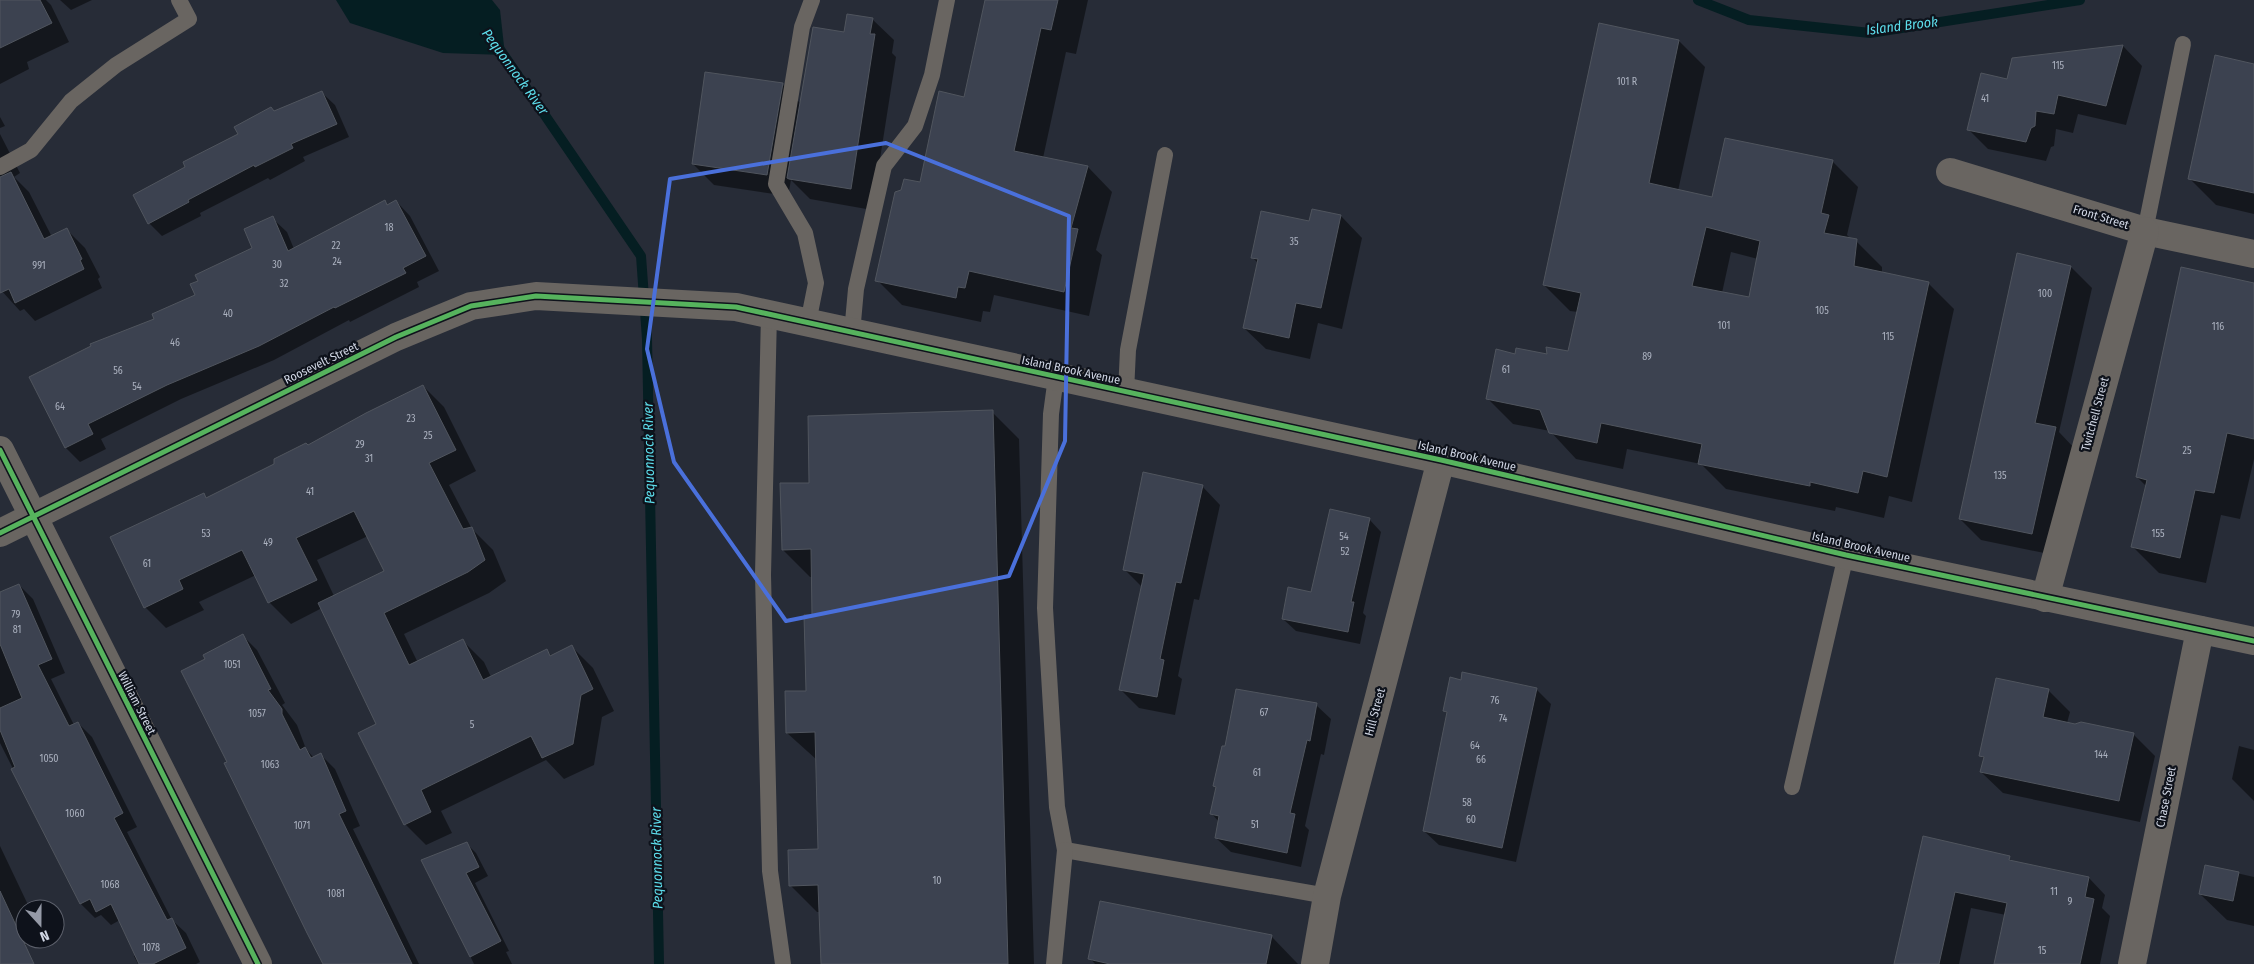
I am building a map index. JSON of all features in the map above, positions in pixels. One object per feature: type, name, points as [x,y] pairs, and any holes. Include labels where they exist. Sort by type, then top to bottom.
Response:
[{"type":"street","name":"Front Street","points":[[1950,172],[2145,231],[2254,254]]},
{"type":"street","name":"Twitchell Street","points":[[2045,598],[2145,231]]},
{"type":"street","name":"Roosevelt Street","points":[[0,533],[396,337],[472,306],[536,296],[673,304]]},
{"type":"street","name":"Island Brook Avenue","points":[[673,304],[736,307],[769,314],[1441,460],[1846,555],[2254,641]]},
{"type":"street","name":"William Street","points":[[0,450],[258,964]]},
{"type":"street","name":"Hill Street","points":[[1315,964],[1327,896],[1441,460]]},
{"type":"street","name":"Chase Street","points":[[2132,964],[2200,630]]},
{"type":"lane","points":[[0,167],[31,150],[71,101],[116,65],[189,19],[179,0]]},
{"type":"lane","points":[[808,323],[816,283],[805,233],[776,184],[802,27],[812,0]]},
{"type":"lane","points":[[852,332],[856,289],[884,166],[915,126],[932,75],[947,0]]},
{"type":"lane","points":[[2145,231],[2183,44]]},
{"type":"lane","points":[[1126,392],[1128,350],[1165,155]]},
{"type":"lane","points":[[769,314],[763,575],[770,871],[783,964]]},
{"type":"lane","points":[[1054,964],[1064,850],[1057,807],[1045,608],[1051,414],[1056,377]]},
{"type":"lane","points":[[1792,788],[1846,555]]},
{"type":"lane","points":[[1064,850],[1327,896]]},
{"type":"highlighted area","points":[[886,143],[1069,216],[1065,441],[1009,576],[786,621],[674,462],[647,349],[670,179]]},
{"type":"shaded area","points":[[336,0],[492,0],[500,10],[505,55],[443,53],[350,23]]},
{"type":"building","points":[[0,0],[40,0],[52,23],[0,48]]},
{"type":"building","points":[[985,0],[1058,0],[1051,30],[1041,28],[1014,151],[1088,166],[1071,228],[1078,229],[1064,292],[969,271],[965,288],[958,287],[956,298],[875,281],[895,192],[901,190],[904,179],[920,182],[939,91],[964,97]]},
{"type":"building","points":[[847,14],[873,18],[870,34],[875,34],[851,189],[787,178],[813,27],[844,32]]},
{"type":"building","points":[[1599,23],[1679,40],[1649,183],[1712,197],[1725,138],[1833,160],[1821,213],[1829,215],[1824,233],[1857,239],[1854,266],[1929,282],[1887,477],[1863,471],[1858,493],[1810,482],[1810,486],[1698,464],[1702,444],[1601,423],[1597,443],[1549,433],[1540,410],[1486,399],[1496,349],[1515,354],[1516,348],[1547,354],[1546,347],[1568,351],[1581,293],[1543,285]],"holes":[[[1706,227],[1760,241],[1749,297],[1692,286]]]},
{"type":"building","points":[[2123,45],[2106,106],[2058,95],[2054,114],[2036,111],[2035,126],[2031,128],[2026,142],[1967,130],[1981,73],[2007,79],[2012,58]]},
{"type":"building","points":[[2215,55],[2254,64],[2254,193],[2188,179]]},
{"type":"building","points":[[705,72],[783,83],[767,175],[692,164]]},
{"type":"building","points":[[322,91],[337,124],[291,144],[293,148],[255,167],[254,165],[188,200],[189,202],[148,224],[133,195],[185,167],[183,162],[238,134],[234,127],[271,107],[274,111]]},
{"type":"building","points":[[11,172],[44,239],[67,228],[82,259],[80,260],[84,269],[15,303],[9,289],[0,293],[0,177]]},
{"type":"building","points":[[385,200],[387,205],[396,200],[426,256],[403,268],[406,273],[334,307],[259,346],[167,385],[88,424],[93,434],[65,448],[29,377],[91,346],[90,344],[154,319],[152,314],[195,295],[190,284],[198,281],[195,275],[252,248],[244,229],[273,216],[288,251]]},
{"type":"building","points":[[1312,209],[1341,215],[1321,308],[1296,303],[1289,338],[1243,328],[1258,259],[1251,258],[1261,211],[1309,221]]},
{"type":"building","points":[[2017,253],[2071,266],[2035,423],[2056,427],[2032,534],[1959,519]]},
{"type":"building","points":[[2181,267],[2254,283],[2254,439],[2227,433],[2214,493],[2195,490],[2180,558],[2131,547],[2147,480],[2136,477]]},
{"type":"building","points":[[423,385],[456,450],[429,463],[463,529],[472,527],[485,560],[468,572],[384,613],[409,665],[463,639],[483,680],[547,649],[550,656],[572,645],[593,689],[581,695],[573,744],[542,758],[531,736],[421,790],[431,812],[404,825],[358,733],[376,724],[318,603],[384,571],[354,511],[296,538],[317,580],[268,603],[242,550],[179,580],[183,589],[144,608],[110,537],[204,493],[206,498],[274,464],[274,459],[306,443],[308,445],[366,413]]},
{"type":"building","points":[[993,410],[1008,964],[821,964],[818,885],[789,886],[788,850],[818,849],[815,732],[786,733],[785,691],[806,691],[804,615],[812,615],[811,549],[782,550],[780,483],[809,483],[808,416]]},
{"type":"building","points":[[1143,472],[1203,485],[1181,583],[1176,582],[1160,659],[1164,660],[1157,697],[1119,690],[1144,574],[1123,570]]},
{"type":"building","points":[[1330,509],[1370,518],[1351,602],[1354,602],[1348,632],[1282,619],[1288,587],[1311,592]]},
{"type":"building","points":[[19,584],[52,659],[38,665],[69,726],[78,722],[123,813],[114,818],[167,920],[172,918],[186,948],[153,964],[139,964],[111,904],[96,912],[90,899],[80,904],[11,769],[15,767],[0,730],[0,708],[22,698],[0,644],[0,592]]},
{"type":"building","points":[[243,634],[271,689],[268,690],[282,709],[282,714],[300,750],[305,747],[311,758],[321,753],[346,811],[339,814],[412,964],[323,964],[307,933],[224,763],[227,762],[181,671],[205,659],[203,655]]},
{"type":"building","points":[[1462,672],[1537,688],[1502,848],[1423,831],[1447,712],[1443,711],[1450,677],[1461,680]]},
{"type":"building","points":[[1996,678],[2049,689],[2043,717],[2075,724],[2081,722],[2134,733],[2119,801],[1980,772],[1984,757],[1979,756]]},
{"type":"building","points":[[1236,689],[1317,703],[1310,741],[1307,740],[1290,813],[1295,814],[1287,853],[1215,838],[1219,816],[1210,814],[1216,787],[1213,786],[1222,746],[1225,746]]},
{"type":"building","points":[[1923,836],[2010,856],[2009,860],[2089,877],[2085,897],[2094,899],[2080,964],[1994,964],[2007,903],[1955,892],[1939,964],[1894,964]]},
{"type":"building","points":[[467,842],[479,867],[466,873],[501,941],[470,957],[421,860]]},
{"type":"building","points":[[2205,865],[2239,872],[2233,901],[2199,894]]},
{"type":"building","points":[[0,891],[15,923],[15,949],[27,949],[34,964],[0,964]]},
{"type":"building","points":[[1100,901],[1272,935],[1266,964],[1110,964],[1088,959]]},
{"type":"waterway","name":"Island Brook","points":[[1698,0],[1749,20],[1870,33],[2080,0]]},
{"type":"waterway","name":"Pequonnock River","points":[[497,45],[641,256],[647,339],[659,964]]},
{"type":"cycle path","points":[[0,533],[396,337],[471,306],[536,296],[736,307],[1441,460],[1846,555],[2254,641]]},
{"type":"cycle path","points":[[0,450],[258,964]]}]
